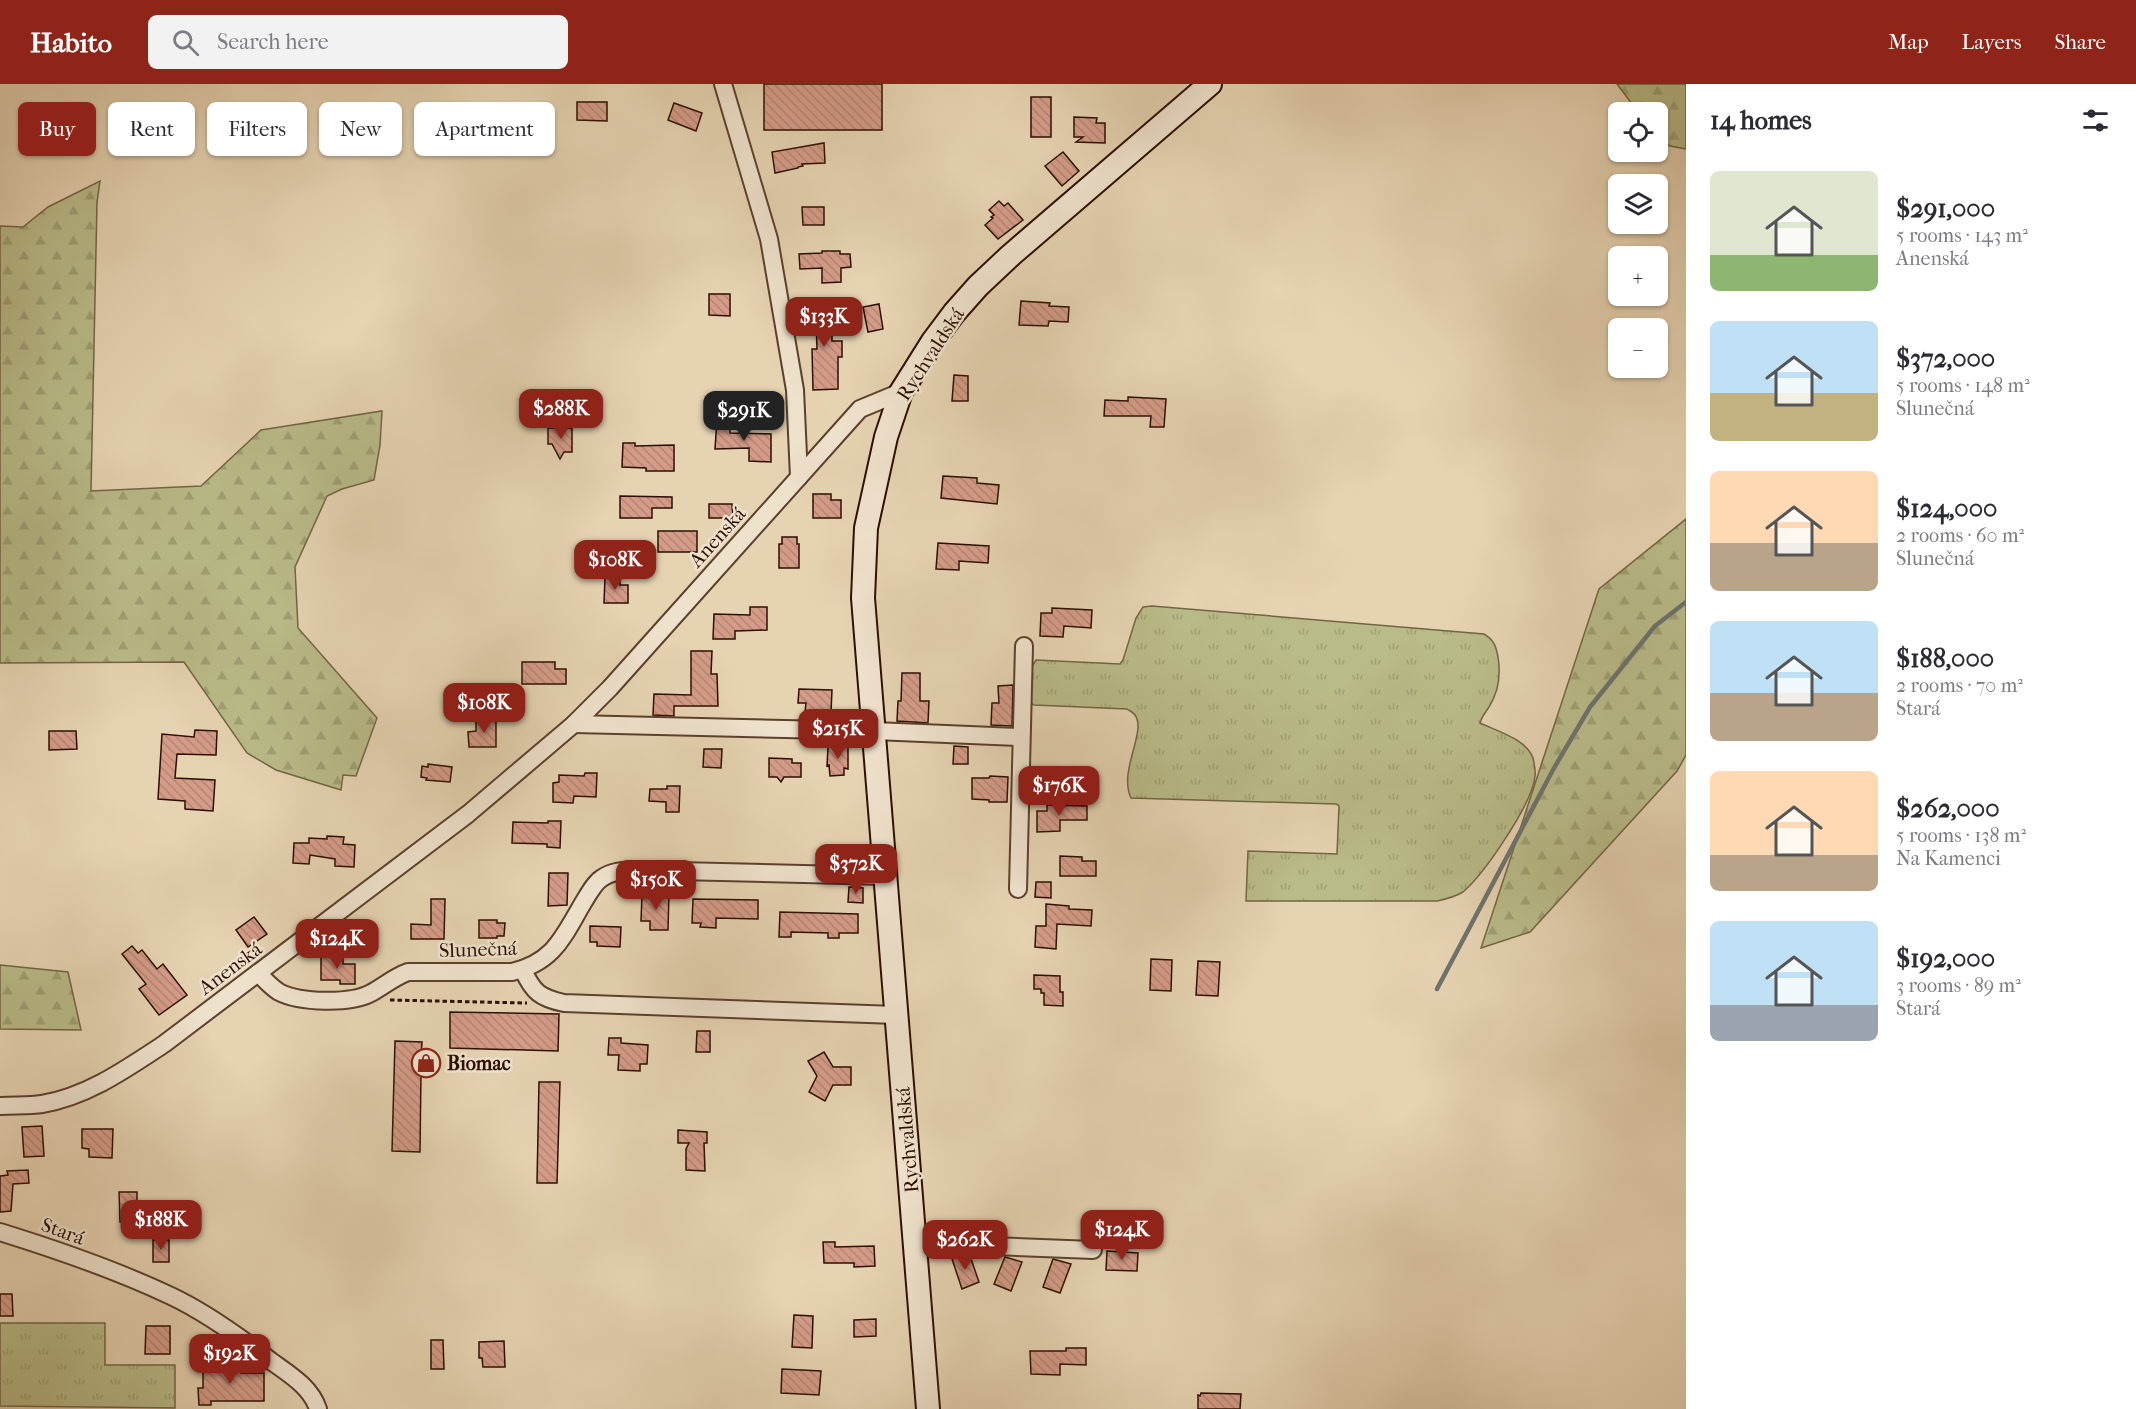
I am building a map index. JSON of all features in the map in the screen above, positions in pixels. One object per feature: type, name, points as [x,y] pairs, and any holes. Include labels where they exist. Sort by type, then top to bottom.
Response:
[{"type":"street","points":[[723,84],[769,239],[795,390],[799,477]]},
{"type":"street","name":"Rychvaldská","points":[[928,1409],[863,598],[866,528],[886,437],[901,392],[954,313],[978,286],[1011,255],[1210,84]]},
{"type":"street","name":"Anenská","points":[[0,1106],[42,1104],[85,1091],[113,1079],[164,1044],[468,814],[574,724],[610,688],[860,409],[901,392]]},
{"type":"street","points":[[1018,889],[1024,646]]},
{"type":"street","points":[[574,724],[1020,737]]},
{"type":"street","name":"Slunečná","points":[[258,973],[279,992],[295,998],[310,1000],[355,999],[370,994],[398,975],[408,972],[512,972],[523,970],[539,963],[550,954],[565,934],[590,891],[602,878],[616,872],[885,876]]},
{"type":"street","points":[[523,970],[537,992],[549,1000],[583,1004],[896,1015]]},
{"type":"street","name":"Stará","points":[[0,1232],[49,1247],[126,1277],[194,1308],[249,1344],[297,1381],[310,1393],[318,1409]]},
{"type":"street","points":[[915,1243],[1093,1250]]},
{"type":"path","points":[[389,1000],[537,1003],[549,1000]]},
{"type":"green space","points":[[1617,84],[1686,84],[1686,149],[1668,145],[1668,102],[1630,102]]},
{"type":"green space","points":[[100,181],[97,202],[91,491],[201,486],[261,430],[382,411],[380,445],[374,480],[327,496],[295,567],[298,628],[377,718],[356,776],[343,775],[341,790],[276,770],[247,753],[184,662],[0,663],[0,226],[23,227],[48,207]]},
{"type":"green space","points":[[1686,519],[1686,755],[1677,771],[1530,932],[1481,948],[1599,589]]},
{"type":"green space","points":[[1143,607],[1487,636],[1496,650],[1499,677],[1495,695],[1480,723],[1510,736],[1524,746],[1533,758],[1535,774],[1532,788],[1517,820],[1483,870],[1463,892],[1437,901],[1246,901],[1248,851],[1337,854],[1339,806],[1336,804],[1131,798],[1128,776],[1138,731],[1138,722],[1133,713],[1127,709],[1030,703],[1030,670],[1036,660],[1120,664],[1136,618]]},
{"type":"green space","points":[[0,965],[68,972],[81,1030],[0,1029]]},
{"type":"green space","points":[[0,1323],[105,1323],[105,1365],[175,1365],[175,1408],[0,1406]]},
{"type":"building","points":[[764,84],[882,84],[882,130],[764,130]]},
{"type":"building","points":[[1031,97],[1051,97],[1051,137],[1031,137]]},
{"type":"building","points":[[577,102],[607,102],[607,121],[577,120]]},
{"type":"building","points":[[674,103],[702,113],[696,131],[668,120]]},
{"type":"building","points":[[1074,117],[1097,118],[1096,123],[1105,123],[1105,143],[1076,142],[1083,137],[1074,137]]},
{"type":"building","points":[[824,143],[825,163],[802,164],[803,166],[798,168],[775,173],[772,152]]},
{"type":"building","points":[[1063,152],[1079,171],[1062,186],[1045,166]]},
{"type":"building","points":[[999,201],[1004,206],[1008,203],[1023,220],[998,239],[985,225],[994,215],[989,210]]},
{"type":"building","points":[[802,207],[824,207],[824,225],[803,225]]},
{"type":"building","points":[[822,251],[840,251],[840,254],[850,254],[851,267],[841,268],[841,282],[822,283],[822,268],[800,269],[799,254],[822,253]]},
{"type":"building","points":[[709,294],[730,294],[730,316],[709,315]]},
{"type":"building","points":[[1021,301],[1069,307],[1068,322],[1049,321],[1048,326],[1019,325]]},
{"type":"building","points":[[827,304],[827,312],[832,312],[832,341],[842,341],[842,357],[838,357],[838,389],[813,390],[812,349],[817,349],[816,321],[802,321],[801,305]]},
{"type":"building","points":[[879,304],[883,329],[868,332],[863,307]]},
{"type":"building","points":[[954,375],[968,376],[968,401],[952,401]]},
{"type":"building","points":[[1128,397],[1166,399],[1164,427],[1150,427],[1151,416],[1104,416],[1105,400],[1128,401]]},
{"type":"building","points":[[717,419],[730,419],[730,433],[771,434],[771,462],[749,461],[749,448],[715,449]]},
{"type":"building","points":[[548,428],[572,428],[572,452],[564,452],[560,459],[552,444],[548,444]]},
{"type":"building","points":[[623,443],[635,443],[635,446],[674,445],[674,471],[646,471],[646,468],[622,467]]},
{"type":"building","points":[[943,476],[977,478],[977,483],[999,485],[997,504],[941,498]]},
{"type":"building","points":[[813,494],[831,494],[831,500],[841,500],[841,518],[813,518]]},
{"type":"building","points":[[620,496],[672,497],[672,508],[652,508],[652,518],[620,518]]},
{"type":"building","points":[[709,504],[732,504],[733,518],[709,518]]},
{"type":"building","points":[[658,531],[697,531],[697,552],[658,552]]},
{"type":"building","points":[[782,537],[797,537],[799,568],[779,568],[779,544],[782,544]]},
{"type":"building","points":[[938,543],[989,546],[988,563],[959,561],[959,570],[936,569]]},
{"type":"building","points":[[605,577],[620,577],[620,585],[628,585],[628,603],[604,603]]},
{"type":"building","points":[[750,607],[767,607],[767,630],[735,631],[735,639],[713,639],[714,614],[750,615]]},
{"type":"building","points":[[1052,608],[1092,610],[1091,628],[1064,626],[1063,637],[1040,636],[1041,613],[1052,613]]},
{"type":"building","points":[[691,651],[712,651],[711,674],[717,674],[718,706],[674,706],[674,716],[653,715],[654,694],[691,695]]},
{"type":"building","points":[[522,662],[555,662],[555,669],[566,669],[566,684],[522,684]]},
{"type":"building","points":[[902,673],[920,673],[920,701],[929,701],[928,723],[897,721],[898,701],[901,701]]},
{"type":"building","points":[[1013,685],[1012,726],[991,725],[992,703],[999,703],[998,686]]},
{"type":"building","points":[[799,689],[832,690],[831,712],[805,712],[806,703],[798,703]]},
{"type":"building","points":[[496,719],[496,747],[469,747],[468,732],[476,731],[476,720]]},
{"type":"building","points":[[195,730],[217,731],[216,755],[177,754],[175,778],[215,780],[213,811],[185,809],[185,801],[158,799],[162,734],[194,737]]},
{"type":"building","points":[[49,731],[76,731],[77,749],[49,750]]},
{"type":"building","points":[[848,746],[848,769],[844,768],[844,775],[830,776],[829,765],[827,766],[828,747]]},
{"type":"building","points":[[954,746],[968,747],[968,764],[953,764]]},
{"type":"building","points":[[704,749],[722,749],[721,768],[703,767]]},
{"type":"building","points":[[769,758],[792,759],[792,763],[801,763],[801,777],[784,777],[781,782],[777,777],[769,777]]},
{"type":"building","points":[[428,764],[452,767],[450,782],[426,780],[427,778],[421,777],[422,766],[428,767]]},
{"type":"building","points":[[585,773],[597,773],[596,797],[574,796],[573,803],[553,802],[553,783],[559,782],[559,775],[584,776]]},
{"type":"building","points":[[990,776],[1008,777],[1007,802],[972,799],[972,778],[989,778]]},
{"type":"building","points":[[667,786],[680,786],[679,812],[666,812],[666,802],[649,801],[650,789],[667,789]]},
{"type":"building","points":[[1047,805],[1087,806],[1087,820],[1060,820],[1060,831],[1037,832],[1037,811],[1047,811]]},
{"type":"building","points":[[548,821],[561,821],[560,848],[547,847],[547,844],[512,843],[513,822],[548,823]]},
{"type":"building","points":[[327,836],[344,837],[343,844],[355,845],[354,867],[335,866],[335,859],[310,855],[309,864],[293,863],[294,843],[309,843],[309,838],[327,839]]},
{"type":"building","points":[[1060,856],[1082,857],[1082,861],[1096,861],[1096,876],[1060,876]]},
{"type":"building","points":[[549,873],[568,873],[567,905],[548,906]]},
{"type":"building","points":[[1036,882],[1051,882],[1051,898],[1035,897]]},
{"type":"building","points":[[849,887],[863,888],[863,903],[848,902]]},
{"type":"building","points":[[658,891],[669,892],[668,930],[650,930],[650,921],[641,921],[642,895],[658,895]]},
{"type":"building","points":[[431,899],[445,899],[444,939],[411,939],[411,924],[431,925]]},
{"type":"building","points":[[693,899],[758,900],[758,919],[716,918],[716,928],[700,927],[701,923],[692,923]]},
{"type":"building","points":[[1046,904],[1069,906],[1069,909],[1092,910],[1091,926],[1057,924],[1056,949],[1035,947],[1036,926],[1046,926]]},
{"type":"building","points":[[780,912],[858,914],[858,933],[839,933],[839,938],[828,938],[828,933],[791,932],[791,937],[779,937]]},
{"type":"building","points":[[254,917],[267,934],[248,947],[236,930]]},
{"type":"building","points":[[479,920],[497,920],[497,923],[505,923],[504,936],[479,938]]},
{"type":"building","points":[[590,926],[621,927],[620,947],[597,946],[597,942],[590,942]]},
{"type":"building","points":[[132,946],[138,953],[142,950],[157,969],[163,964],[187,995],[159,1015],[139,989],[146,984],[122,954]]},
{"type":"building","points":[[321,956],[343,956],[343,964],[355,964],[355,984],[340,984],[340,980],[321,980]]},
{"type":"building","points":[[1151,959],[1172,960],[1171,991],[1150,990]]},
{"type":"building","points":[[1198,961],[1220,962],[1218,996],[1196,995]]},
{"type":"building","points":[[1034,975],[1060,976],[1063,1006],[1044,1005],[1044,993],[1041,993],[1041,989],[1034,989]]},
{"type":"building","points":[[450,1012],[559,1014],[558,1051],[450,1048]]},
{"type":"building","points":[[697,1031],[710,1031],[710,1052],[696,1052]]},
{"type":"building","points":[[609,1038],[621,1038],[621,1043],[648,1045],[647,1064],[640,1064],[640,1071],[618,1070],[619,1055],[608,1055]]},
{"type":"building","points":[[395,1041],[422,1042],[421,1056],[434,1056],[434,1072],[421,1072],[420,1152],[392,1151]]},
{"type":"building","points":[[824,1052],[833,1067],[851,1067],[851,1085],[833,1085],[825,1101],[809,1092],[817,1076],[808,1061]]},
{"type":"building","points":[[539,1082],[560,1082],[557,1183],[537,1183]]},
{"type":"building","points":[[42,1126],[44,1156],[24,1157],[22,1127]]},
{"type":"building","points":[[82,1129],[113,1129],[112,1158],[89,1157],[89,1149],[82,1148]]},
{"type":"building","points":[[678,1130],[707,1132],[707,1143],[704,1143],[705,1171],[686,1170],[686,1149],[689,1143],[678,1143]]},
{"type":"building","points":[[28,1170],[29,1183],[13,1184],[11,1211],[0,1212],[0,1176],[8,1175],[7,1171]]},
{"type":"building","points":[[119,1192],[137,1192],[137,1222],[120,1222]]},
{"type":"building","points":[[153,1240],[169,1240],[169,1262],[153,1262]]},
{"type":"building","points":[[823,1242],[835,1242],[835,1247],[874,1246],[875,1266],[854,1267],[854,1263],[824,1263]]},
{"type":"building","points":[[1107,1251],[1138,1253],[1137,1271],[1106,1270]]},
{"type":"building","points":[[962,1255],[970,1256],[979,1282],[962,1289],[952,1259]]},
{"type":"building","points":[[1005,1257],[1022,1262],[1011,1291],[994,1284]]},
{"type":"building","points":[[1053,1259],[1071,1264],[1060,1293],[1043,1287]]},
{"type":"building","points":[[0,1294],[12,1294],[13,1316],[0,1316]]},
{"type":"building","points":[[794,1315],[813,1316],[812,1348],[792,1347]]},
{"type":"building","points":[[876,1319],[876,1336],[854,1337],[854,1320]]},
{"type":"building","points":[[146,1326],[170,1326],[170,1354],[145,1354]]},
{"type":"building","points":[[431,1340],[443,1340],[444,1369],[431,1369]]},
{"type":"building","points":[[504,1341],[505,1367],[483,1367],[482,1358],[479,1358],[479,1342]]},
{"type":"building","points":[[1066,1348],[1086,1348],[1086,1365],[1060,1364],[1060,1375],[1031,1374],[1030,1351],[1066,1351]]},
{"type":"building","points":[[203,1365],[241,1365],[241,1373],[264,1373],[264,1401],[211,1401],[211,1405],[199,1405],[198,1388],[203,1388]]},
{"type":"building","points":[[782,1369],[821,1371],[819,1395],[781,1393]]},
{"type":"building","points":[[1201,1393],[1241,1394],[1240,1409],[1198,1409],[1198,1395],[1200,1396]]},
{"type":"waterway","points":[[1437,989],[1554,768],[1590,707],[1655,626],[1686,602]]},
{"type":"place","name":"Biomac","points":[[426,1063]]}]
